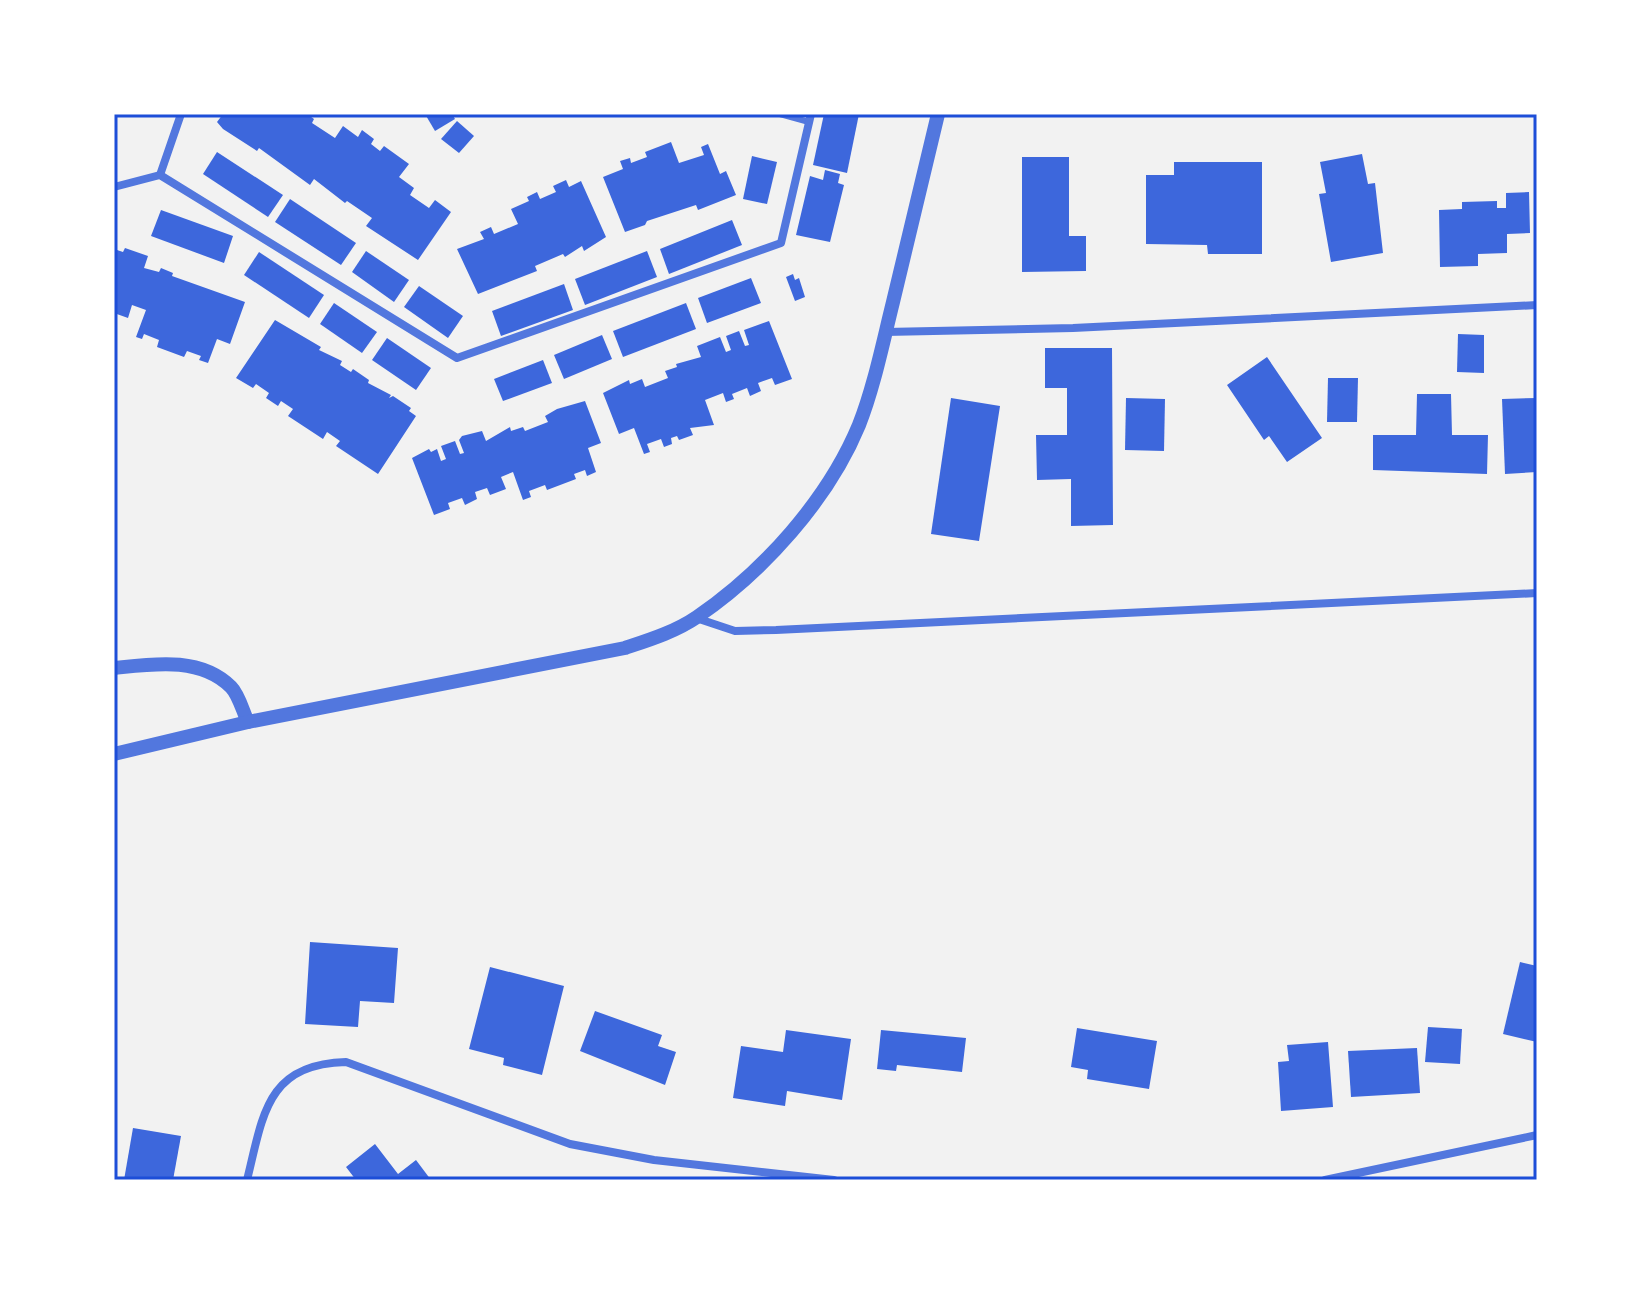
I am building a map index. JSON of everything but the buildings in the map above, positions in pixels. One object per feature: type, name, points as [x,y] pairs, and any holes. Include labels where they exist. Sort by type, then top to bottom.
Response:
[{"type":"street","points":[[160,175],[181,114]]},
{"type":"street","points":[[114,754],[248,722],[625,648],[663,635],[696,618],[743,581],[778,546],[829,481],[859,425],[938,114]]},
{"type":"street","points":[[114,187],[160,175],[457,358],[781,243],[810,118]]},
{"type":"street","points":[[885,332],[1073,328],[1537,305]]},
{"type":"street","points":[[696,618],[735,631],[791,630],[860,623],[1537,593]]},
{"type":"street","points":[[114,668],[162,663],[194,666],[231,687],[248,722]]},
{"type":"street","points":[[247,1180],[270,1096],[284,1081],[303,1069],[323,1063],[346,1062],[570,1144],[654,1160],[834,1180]]},
{"type":"street","points":[[1325,1180],[1537,1135]]},
{"type":"lane","points":[[780,114],[810,118]]}]
